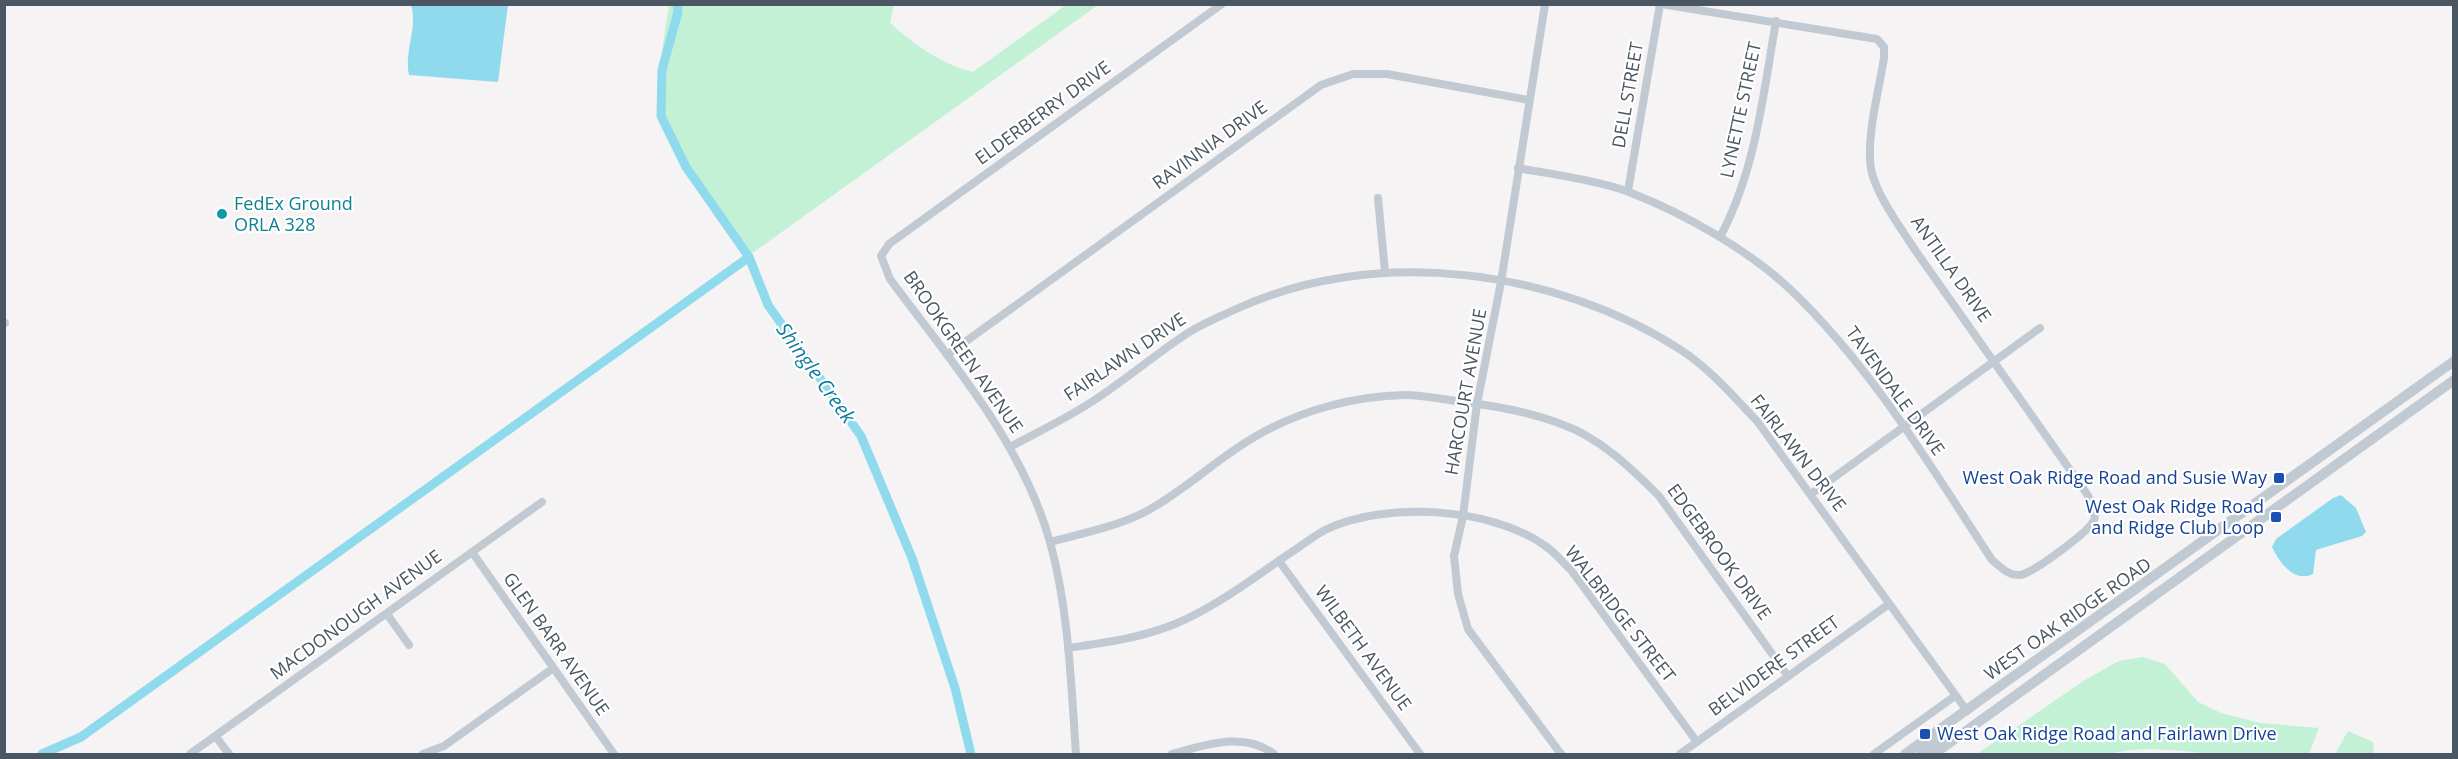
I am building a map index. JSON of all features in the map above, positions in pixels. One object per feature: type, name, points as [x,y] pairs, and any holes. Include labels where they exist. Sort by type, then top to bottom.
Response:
[{"type":"street","name":"ELDERBERRY DRIVE","points":[[884,249],[1222,4]]},
{"type":"street","name":"HARCOURT AVENUE","points":[[1545,4],[1502,282],[1477,404],[1462,516],[1454,556],[1458,594],[1468,629],[1561,754]]},
{"type":"street","points":[[1660,4],[1776,21]]},
{"type":"street","name":"DELL STREET","points":[[1628,191],[1660,4]]},
{"type":"street","name":"ANTILLA DRIVE","points":[[1776,21],[1877,39],[1884,47],[1871,143],[1871,170],[1889,208],[1915,250],[1995,360],[2094,507],[2095,519],[2088,529],[2030,572],[2018,575],[2007,572],[1992,560]]},
{"type":"street","name":"LYNETTE STREET","points":[[1720,237],[1736,207],[1752,156],[1776,21]]},
{"type":"street","name":"RAVINNIA DRIVE","points":[[946,356],[1321,85],[1353,74],[1387,74],[1529,100]]},
{"type":"street","name":"TAVENDALE DRIVE","points":[[1518,168],[1628,191],[1720,237],[1790,290],[1848,350],[1904,426],[1992,560]]},
{"type":"street","points":[[1378,198],[1385,272]]},
{"type":"street","name":"BROOKGREEN AVENUE","points":[[884,249],[881,256],[883,267],[890,279],[1010,447],[1050,542],[1068,648],[1076,754]]},
{"type":"street","name":"FAIRLAWN DRIVE","points":[[1010,447],[1093,401],[1184,335],[1236,309],[1290,288],[1385,272],[1461,275],[1571,297],[1649,331],[1683,351],[1717,379],[1757,421],[1966,711]]},
{"type":"street","points":[[1811,494],[2040,328]]},
{"type":"street","name":"WEST OAK RIDGE ROAD","points":[[1905,754],[2220,531],[2454,361]]},
{"type":"street","name":"WEST OAK RIDGE ROAD","points":[[1934,754],[2454,380]]},
{"type":"street","name":"EDGEBROOK DRIVE","points":[[1050,542],[1124,521],[1148,511],[1257,435],[1307,412],[1355,399],[1381,396],[1408,395],[1477,404],[1563,424],[1603,447],[1634,471],[1659,496],[1788,675]]},
{"type":"street","name":"MACDONOUGH AVENUE","points":[[190,754],[542,502]]},
{"type":"street","name":"WALBRIDGE STREET","points":[[1068,648],[1118,640],[1173,625],[1224,599],[1324,531],[1362,516],[1389,511],[1462,516],[1515,529],[1545,545],[1570,570],[1697,742]]},
{"type":"street","points":[[2220,531],[2228,542]]},
{"type":"street","name":"GLEN BARR AVENUE","points":[[472,552],[612,754]]},
{"type":"street","name":"WILBETH AVENUE","points":[[1279,561],[1420,754]]},
{"type":"street","name":"BELVIDERE STREET","points":[[1680,754],[1889,604]]},
{"type":"street","points":[[387,614],[409,645]]},
{"type":"street","points":[[423,754],[444,746],[552,669]]},
{"type":"street","points":[[1874,754],[1955,696]]},
{"type":"street","points":[[1921,754],[1970,720],[1966,711]]},
{"type":"street","points":[[216,737],[229,754]]},
{"type":"street","points":[[1172,754],[1207,745],[1238,741],[1262,745],[1274,754]]},
{"type":"green space","points":[[669,5],[894,5],[890,23],[899,31],[939,59],[973,72],[1066,5],[1098,5],[747,257],[684,166],[666,128],[661,110],[659,83]]},
{"type":"green space","points":[[2143,657],[2165,664],[2198,702],[2221,713],[2260,723],[2319,728],[2309,754],[2262,756],[2148,749],[2108,754],[1977,754],[2085,680],[2119,661]]},
{"type":"green space","points":[[2348,731],[2373,742],[2374,754],[2335,754]]},
{"type":"water","points":[[411,5],[508,5],[498,82],[409,75],[408,57],[413,22]]},
{"type":"water","points":[[2341,495],[2356,508],[2366,532],[2362,536],[2316,550],[2313,574],[2300,576],[2288,570],[2272,547],[2276,539],[2333,498]]},
{"type":"waterway","name":"Shingle Creek","points":[[677,4],[678,12],[662,70],[661,116],[686,167],[749,257],[768,305],[861,436],[912,558],[955,688],[971,754]]},
{"type":"waterway","points":[[42,754],[81,737],[749,257]]},
{"type":"place","name":"FedEx Ground ORLA 328","points":[[222,214]]},
{"type":"place","name":"West Oak Ridge Road and Susie Way","points":[[2279,478]]},
{"type":"place","name":"West Oak Ridge Road and Ridge Club Loop","points":[[2276,517]]},
{"type":"place","name":"West Oak Ridge Road and Fairlawn Drive","points":[[1925,734]]}]
